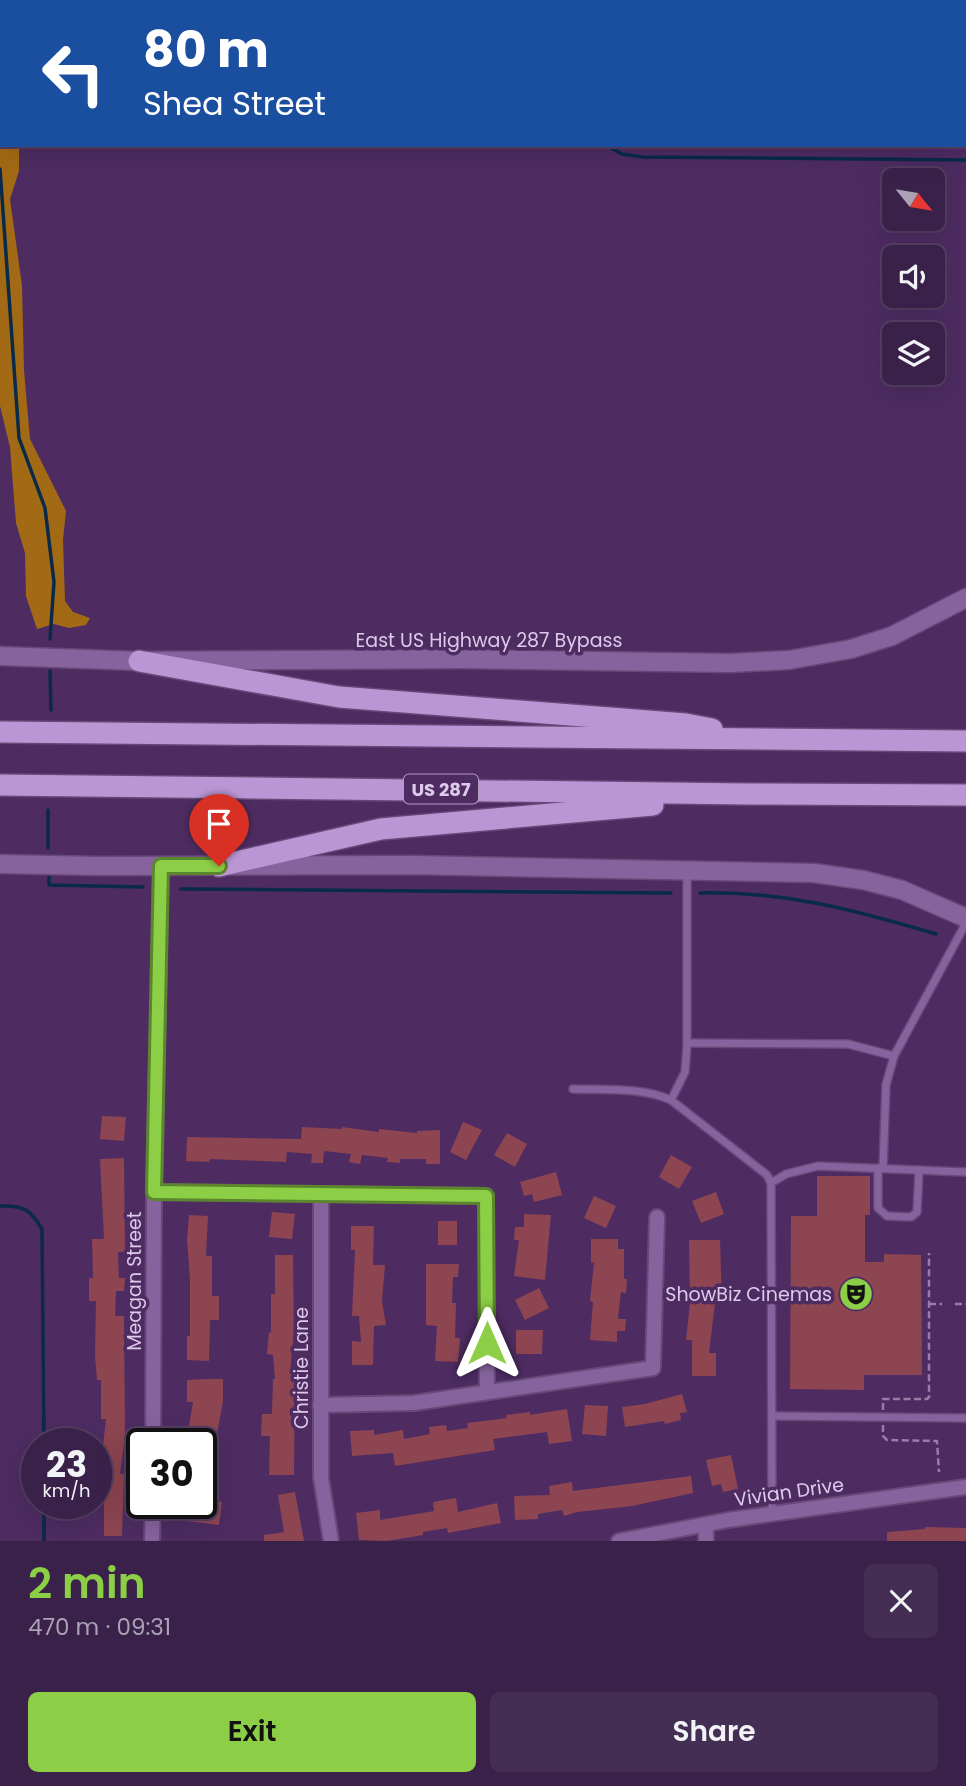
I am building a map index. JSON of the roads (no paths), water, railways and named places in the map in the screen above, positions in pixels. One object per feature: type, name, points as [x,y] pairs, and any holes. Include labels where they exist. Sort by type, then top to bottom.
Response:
[{"type":"highway","points":[[139,661],[339,697],[686,724],[712,729],[740,740]]},
{"type":"highway","points":[[0,732],[966,741]]},
{"type":"highway","name":"US 287","points":[[0,785],[966,794]]},
{"type":"highway","points":[[219,866],[381,829],[654,804],[856,803],[882,794]]},
{"type":"main road","name":"East US Highway 287 Bypass","points":[[0,656],[139,661],[462,659],[730,663],[789,660],[851,649],[892,636],[966,598]]},
{"type":"main road","points":[[0,864],[413,865],[814,873],[863,880],[902,890],[966,920]]},
{"type":"street","name":"Meagan Street","points":[[153,1428],[154,1192],[161,866]]},
{"type":"street","points":[[154,1192],[486,1196],[487,1392]]},
{"type":"street","name":"Christie Lane","points":[[321,1194],[321,1478],[331,1541]]},
{"type":"street","points":[[320,1405],[414,1403],[653,1368],[657,1217]]},
{"type":"street","name":"Vivian Drive","points":[[619,1541],[772,1514],[966,1487]]},
{"type":"street","points":[[152,1541],[153,1519]]},
{"type":"street","points":[[706,1525],[706,1541]]},
{"type":"lane","points":[[671,1100],[685,1072],[687,870]]},
{"type":"lane","points":[[919,1170],[917,1212],[911,1217],[887,1216],[878,1208],[886,1085],[894,1056],[966,920]]},
{"type":"lane","points":[[687,1043],[848,1044],[894,1056]]},
{"type":"lane","points":[[573,1089],[640,1092],[657,1094],[671,1100],[766,1175],[771,1183],[772,1514]]},
{"type":"lane","points":[[771,1183],[786,1174],[818,1166],[966,1172]]},
{"type":"lane","points":[[772,1416],[966,1418]]},
{"type":"waterway","points":[[610,147],[622,154],[643,157],[966,160]]},
{"type":"waterway","points":[[0,169],[19,438],[45,508],[54,582],[50,639]]},
{"type":"waterway","points":[[50,671],[51,710]]},
{"type":"waterway","points":[[48,810],[48,848]]},
{"type":"waterway","points":[[49,877],[49,885],[143,887]]},
{"type":"waterway","points":[[181,889],[671,893]]},
{"type":"waterway","points":[[700,893],[761,895],[820,904],[936,934]]},
{"type":"waterway","points":[[0,1206],[15,1206],[25,1210],[42,1229],[44,1428]]},
{"type":"waterway","points":[[44,1519],[44,1541]]},
{"type":"place","name":"ShowBiz Cinemas","points":[[856,1294]]}]
